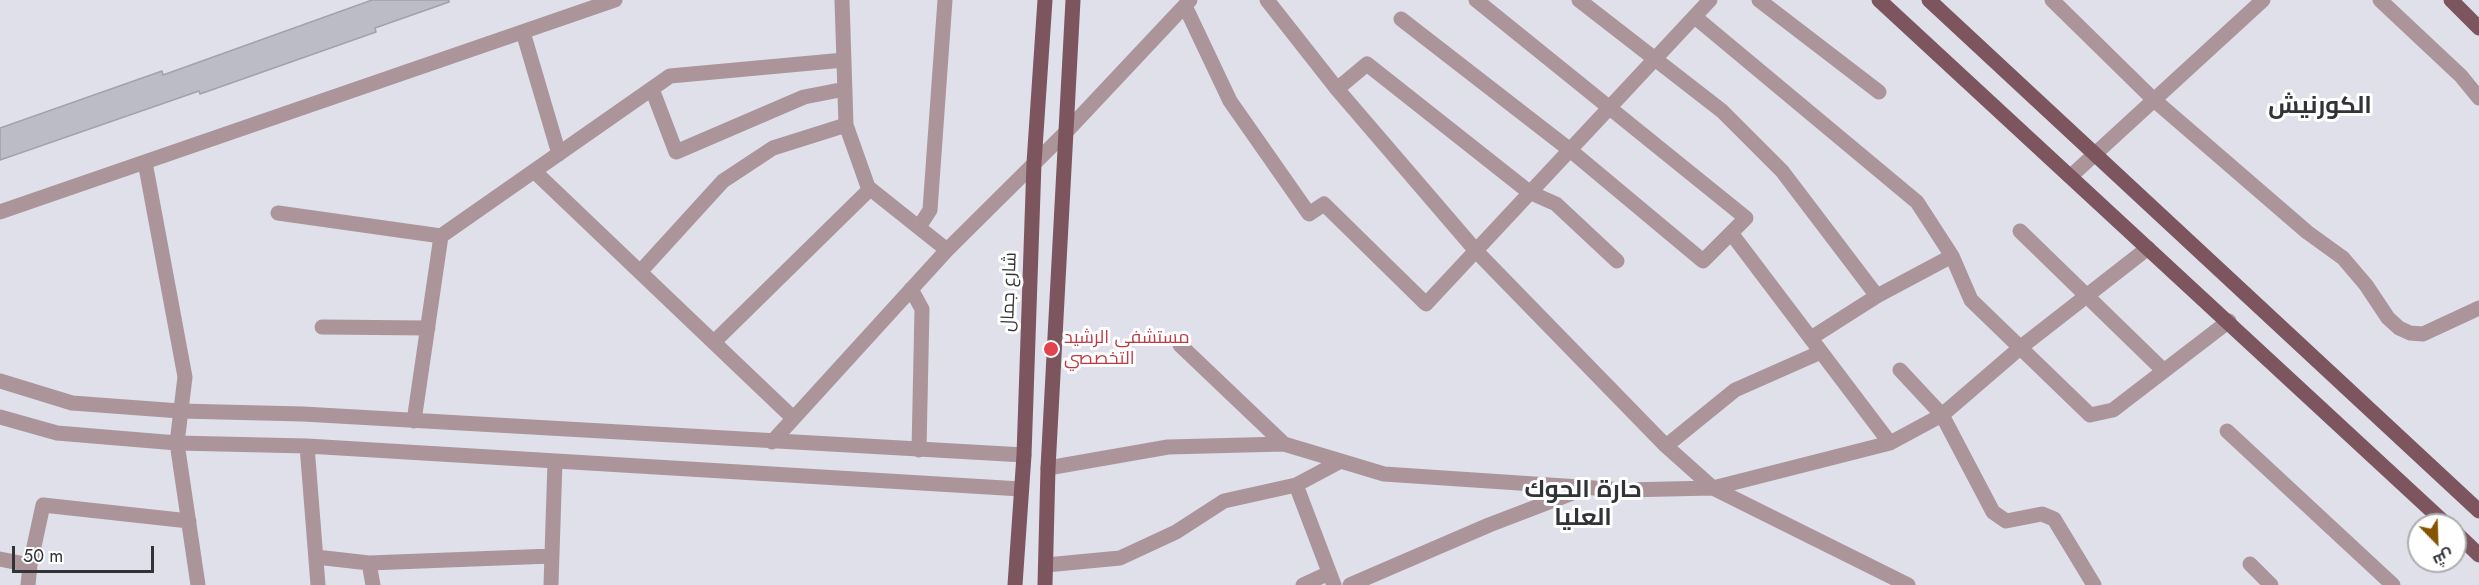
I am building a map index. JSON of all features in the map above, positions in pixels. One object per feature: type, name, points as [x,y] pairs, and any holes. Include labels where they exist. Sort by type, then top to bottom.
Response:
[{"type":"main road","name":"شارع جمال","points":[[1015,585],[1024,455],[1034,163],[1045,0]]},
{"type":"main road","points":[[1045,585],[1048,468],[1074,0]]},
{"type":"main road","points":[[1879,0],[2434,513]]},
{"type":"main road","points":[[1929,0],[2479,511]]},
{"type":"main road","points":[[2451,0],[2479,28]]},
{"type":"main road","points":[[2467,544],[2479,555]]},
{"type":"street","points":[[0,212],[615,0]]},
{"type":"street","points":[[842,0],[846,125],[870,189],[947,250]]},
{"type":"street","points":[[919,227],[930,210],[945,0]]},
{"type":"street","points":[[1267,0],[1337,89],[1477,252],[1666,446],[1713,488],[1908,585]]},
{"type":"street","points":[[1401,19],[1570,150],[1703,261],[1746,218],[1476,0]]},
{"type":"street","points":[[1580,0],[1655,61],[1722,111],[1782,171],[1877,296]]},
{"type":"street","points":[[772,442],[792,417],[947,250],[1065,133],[1187,3],[1230,101],[1309,214],[1323,204],[1426,304],[1710,0]]},
{"type":"street","points":[[1759,0],[1879,92]]},
{"type":"street","points":[[2052,0],[2153,99],[2307,232],[2343,258],[2366,285],[2388,318],[2399,328],[2409,333],[2423,334],[2479,308]]},
{"type":"street","points":[[2072,176],[2263,0]]},
{"type":"street","points":[[2380,0],[2461,76],[2479,98]]},
{"type":"street","points":[[1695,16],[1917,202],[1952,256],[1971,300],[2090,414],[2113,410],[2229,321]]},
{"type":"street","points":[[523,32],[559,154]]},
{"type":"street","points":[[278,213],[441,236],[670,76],[844,60]]},
{"type":"street","points":[[1337,89],[1367,64],[1529,192],[1556,204],[1617,261]]},
{"type":"street","points":[[652,89],[676,152],[804,97],[845,90]]},
{"type":"street","points":[[640,272],[723,181],[773,148],[846,125]]},
{"type":"street","points":[[145,162],[185,377],[177,442],[198,585]]},
{"type":"street","points":[[534,171],[792,417]]},
{"type":"street","points":[[714,342],[870,189]]},
{"type":"street","points":[[2020,231],[2164,371]]},
{"type":"street","points":[[1731,233],[1890,443]]},
{"type":"street","points":[[414,421],[441,236]]},
{"type":"street","points":[[1048,468],[1168,447],[1284,444],[1384,474],[1588,487],[1713,488],[1890,443],[1942,415],[2021,347],[2148,248]]},
{"type":"street","points":[[1811,338],[1877,296],[1952,256]]},
{"type":"street","points":[[911,289],[922,309],[919,450]]},
{"type":"street","points":[[322,327],[428,328]]},
{"type":"street","points":[[1180,345],[1284,444]]},
{"type":"street","points":[[1666,446],[1735,390],[1821,352]]},
{"type":"street","points":[[1900,370],[1942,415],[1993,512],[2006,521],[2042,514],[2054,519],[2094,585]]},
{"type":"street","points":[[0,381],[72,403],[180,411],[414,421],[1024,455]]},
{"type":"street","points":[[0,417],[57,433],[177,442],[308,446],[1021,489]]},
{"type":"street","points":[[2227,431],[2393,585]]},
{"type":"street","points":[[308,446],[318,585]]},
{"type":"street","points":[[1046,565],[1120,558],[1176,532],[1224,501],[1296,485],[1341,461]]},
{"type":"street","points":[[551,585],[555,462]]},
{"type":"street","points":[[1296,485],[1331,579],[1303,585]]},
{"type":"street","points":[[1350,585],[1489,525],[1588,487]]},
{"type":"street","points":[[28,585],[43,505],[189,521]]},
{"type":"street","points":[[316,557],[369,563],[552,556]]},
{"type":"street","points":[[0,559],[30,565]]},
{"type":"street","points":[[369,563],[373,585]]},
{"type":"street","points":[[2250,564],[2271,585]]},
{"type":"building","points":[[372,0],[449,0],[449,2],[375,28],[376,32],[200,94],[199,91],[0,160],[0,128],[162,71],[163,75]]},
{"type":"place","name":"مستشفى الرشيد التخصصي","points":[[1051,349]]},
{"type":"district","name":"الكورنيش","points":[[2320,107]]},
{"type":"district","name":"حارة الحوك العليا","points":[[1583,505]]}]
